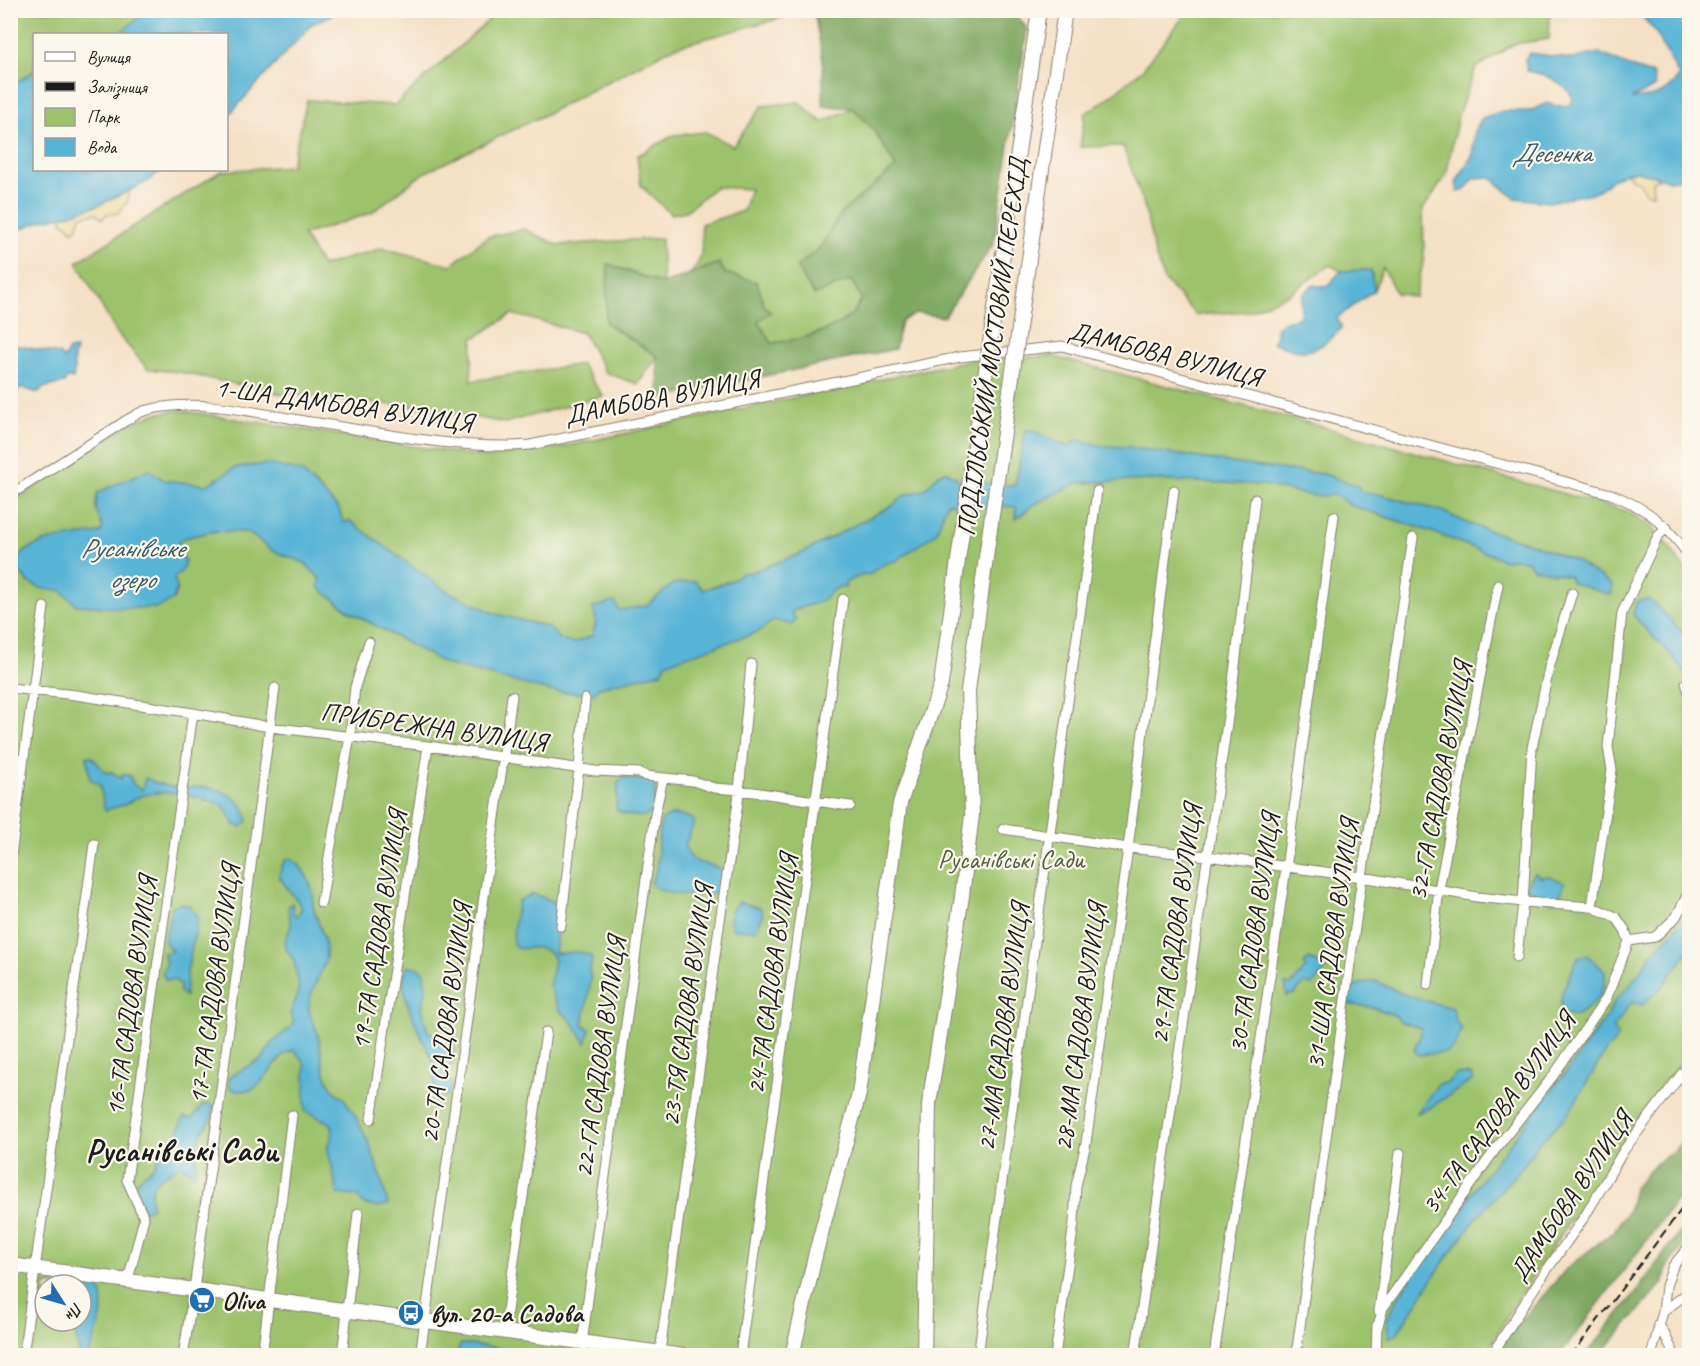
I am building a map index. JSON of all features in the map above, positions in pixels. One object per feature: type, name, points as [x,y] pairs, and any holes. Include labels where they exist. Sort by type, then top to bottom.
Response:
[{"type":"main road","name":"ПОДІЛЬСЬКИЙ МОСТОВИЙ ПЕРЕХІД","points":[[792,1356],[816,1252],[859,1094],[900,803],[941,684],[1039,10]]},
{"type":"main road","name":"ПОДІЛЬСЬКИЙ МОСТОВИЙ ПЕРЕХІД","points":[[924,1356],[929,1104],[962,896],[972,815],[968,692],[1065,10]]},
{"type":"main road","points":[[10,1265],[684,1356]]},
{"type":"street","name":"ДАМБОВА ВУЛИЦЯ","points":[[495,447],[530,445],[960,357],[1062,346],[1611,494],[1640,506],[1667,528],[1689,557]]},
{"type":"street","name":"1-ША ДАМБОВА ВУЛИЦЯ","points":[[10,495],[145,410],[188,405],[495,447]]},
{"type":"street","name":"28-МА САДОВА ВУЛИЦЯ","points":[[1055,1356],[1074,1223],[1076,1186],[1086,1143],[1128,848],[1174,490]]},
{"type":"street","name":"27-МА САДОВА ВУЛИЦЯ","points":[[978,1356],[1097,491]]},
{"type":"street","name":"29-ТА САДОВА ВУЛИЦЯ","points":[[1135,1356],[1233,682],[1255,499]]},
{"type":"street","name":"30-ТА САДОВА ВУЛИЦЯ","points":[[1214,1356],[1286,868],[1334,516]]},
{"type":"street","points":[[1592,906],[1612,770],[1608,747],[1622,613],[1658,536],[1667,528]]},
{"type":"street","name":"31-ША САДОВА ВУЛИЦЯ","points":[[1296,1356],[1362,877],[1413,538]]},
{"type":"street","name":"32-ГА САДОВА ВУЛИЦЯ","points":[[1428,985],[1439,889],[1498,585]]},
{"type":"street","points":[[1517,957],[1532,748],[1549,668],[1572,593]]},
{"type":"street","name":"24-ТА САДОВА ВУЛИЦЯ","points":[[740,1356],[843,599]]},
{"type":"street","points":[[10,863],[44,607]]},
{"type":"street","points":[[321,903],[350,736],[355,687],[369,642]]},
{"type":"street","name":"23-ТЯ САДОВА ВУЛИЦЯ","points":[[660,1352],[717,934],[740,789],[752,664]]},
{"type":"street","points":[[1686,683],[1689,695]]},
{"type":"street","name":"ПРИБРЕЖНА ВУЛИЦЯ","points":[[10,688],[193,713],[270,728],[428,746],[614,773],[640,773],[646,776],[693,781],[714,788],[740,789],[850,806]]},
{"type":"street","name":"17-ТА САДОВА ВУЛИЦЯ","points":[[183,1356],[275,688]]},
{"type":"street","name":"20-ТА САДОВА ВУЛИЦЯ","points":[[420,1356],[512,696]]},
{"type":"street","points":[[561,926],[585,699]]},
{"type":"street","name":"16-ТА САДОВА ВУЛИЦЯ","points":[[128,1280],[144,1218],[126,1180],[193,713]]},
{"type":"street","name":"19-ТА САДОВА ВУЛИЦЯ","points":[[371,1119],[428,746]]},
{"type":"street","name":"22-ГА САДОВА ВУЛИЦЯ","points":[[582,1342],[655,814],[663,778]]},
{"type":"street","points":[[1003,829],[1128,848],[1362,877],[1522,902],[1592,906],[1616,917],[1629,941],[1655,937],[1676,916],[1689,890]]},
{"type":"street","points":[[23,1356],[94,844]]},
{"type":"street","name":"34-ТА САДОВА ВУЛИЦЯ","points":[[1377,1329],[1383,1308],[1396,1289],[1495,1150],[1553,1076],[1606,999],[1629,941]]},
{"type":"street","points":[[504,1332],[546,1032]]},
{"type":"street","name":"ДАМБОВА ВУЛИЦЯ","points":[[1491,1356],[1537,1284],[1585,1216],[1624,1150],[1689,1063]]},
{"type":"street","points":[[262,1356],[292,1114]]},
{"type":"street","points":[[1376,1356],[1377,1329],[1400,1153]]},
{"type":"street","points":[[342,1356],[358,1213]]},
{"type":"street","points":[[1651,1356],[1663,1312],[1666,1286],[1673,1266],[1689,1245]]},
{"type":"street","points":[[1663,1312],[1689,1291]]},
{"type":"street","points":[[1658,1325],[1675,1356]]},
{"type":"green space","points":[[11,11],[147,11],[120,33],[33,33],[33,72],[11,86]]},
{"type":"green space","points":[[496,11],[807,11],[674,47],[540,117],[424,173],[371,213],[303,235],[322,266],[382,248],[451,265],[487,237],[524,229],[558,245],[661,238],[663,284],[609,264],[606,323],[658,356],[638,384],[606,373],[583,333],[512,314],[473,339],[471,381],[581,364],[603,396],[505,423],[426,408],[282,394],[179,372],[148,369],[116,332],[77,262],[221,171],[291,166],[307,100],[395,105]]},
{"type":"green space","points":[[814,11],[1014,11],[1027,29],[994,243],[944,317],[917,313],[901,321],[895,349],[660,398],[657,356],[606,323],[608,264],[663,284],[719,263],[725,273],[757,282],[764,305],[771,312],[758,321],[772,343],[803,338],[834,327],[853,313],[862,299],[851,280],[814,295],[796,267],[819,249],[841,213],[896,167],[874,130],[853,108],[823,106],[823,61]]},
{"type":"green space","points":[[1182,11],[1550,11],[1549,39],[1514,44],[1476,68],[1458,115],[1446,176],[1423,209],[1424,259],[1415,297],[1396,293],[1383,268],[1374,290],[1371,270],[1341,271],[1330,265],[1289,294],[1249,311],[1196,315],[1164,280],[1155,254],[1144,205],[1123,146],[1080,147],[1085,114],[1142,70],[1181,20]]},
{"type":"green space","points":[[799,102],[822,122],[853,108],[874,130],[896,167],[841,213],[819,249],[852,279],[862,299],[852,314],[837,325],[801,339],[771,343],[676,288],[696,267],[699,260],[702,246],[701,224],[743,211],[750,189],[715,187],[686,211],[671,214],[641,186],[637,156],[674,135],[706,132],[733,146],[762,106]]},
{"type":"green space","name":"Русанівські Сади","points":[[1052,356],[1309,423],[1626,511],[1649,524],[1668,545],[1689,575],[1689,1051],[1639,1118],[1512,1308],[1485,1355],[11,1356],[11,503],[127,426],[153,414],[178,410],[483,457],[561,447],[971,360]]},
{"type":"green space","points":[[1689,1132],[1689,1184],[1560,1355],[1497,1356],[1508,1336],[1569,1266],[1613,1232],[1629,1209],[1634,1188],[1653,1166],[1675,1150]]},
{"type":"green space","points":[[1689,1219],[1689,1238],[1667,1267],[1663,1283],[1600,1355],[1585,1356],[1637,1291]]},
{"type":"sand","points":[[1637,171],[1660,178],[1652,181],[1653,194],[1647,194],[1639,182],[1633,180],[1627,172]]},
{"type":"sand","points":[[129,191],[127,202],[119,213],[107,214],[102,219],[96,213],[81,216],[77,228],[73,231],[62,222],[62,216],[99,205]]},
{"type":"water","points":[[147,10],[334,10],[330,16],[312,24],[228,116],[228,33],[120,33]]},
{"type":"water","name":"Десенка","points":[[1637,11],[1689,11],[1689,177],[1669,180],[1637,171],[1627,172],[1596,192],[1549,202],[1515,198],[1490,177],[1474,178],[1465,190],[1458,192],[1456,182],[1472,156],[1475,131],[1482,118],[1502,111],[1530,111],[1547,103],[1556,106],[1571,105],[1573,98],[1565,87],[1541,74],[1527,71],[1525,59],[1530,53],[1572,59],[1599,53],[1653,74],[1655,87],[1631,99],[1664,92],[1674,83],[1679,76],[1655,31]]},
{"type":"water","points":[[33,72],[33,171],[160,171],[147,182],[99,205],[43,220],[11,233],[11,86]]},
{"type":"water","points":[[1371,270],[1374,290],[1337,318],[1342,328],[1324,343],[1317,348],[1302,351],[1272,342],[1276,337],[1276,328],[1283,322],[1300,317],[1302,295],[1313,285],[1326,287],[1341,271]]},
{"type":"water","points":[[11,344],[59,354],[64,359],[69,350],[76,349],[73,379],[67,378],[64,383],[42,388],[38,393],[20,387],[16,393],[16,399],[11,400]]},
{"type":"water","name":"Русанівське озеро","points":[[1026,430],[1032,430],[1068,447],[1077,440],[1103,446],[1128,447],[1324,474],[1358,486],[1361,492],[1378,494],[1442,511],[1469,524],[1538,546],[1578,562],[1612,585],[1611,595],[1572,583],[1569,576],[1533,568],[1529,562],[1515,559],[1505,560],[1432,532],[1350,505],[1336,495],[1313,496],[1264,485],[1151,480],[1077,483],[1033,505],[1016,519],[1016,507],[947,503],[936,533],[896,561],[881,565],[869,575],[864,574],[846,582],[845,588],[841,586],[818,602],[795,610],[791,613],[796,620],[792,625],[774,620],[758,632],[666,663],[662,672],[599,687],[593,694],[550,691],[445,664],[349,611],[318,587],[321,580],[305,563],[273,551],[247,532],[215,531],[184,538],[179,542],[178,548],[185,560],[183,569],[174,578],[177,588],[173,600],[157,608],[77,605],[60,590],[38,587],[26,580],[18,569],[16,561],[23,553],[42,543],[66,537],[100,533],[103,529],[96,509],[97,493],[149,469],[164,480],[207,485],[236,467],[269,464],[302,472],[339,509],[343,522],[350,521],[445,590],[496,614],[548,627],[561,640],[573,643],[592,636],[596,622],[593,607],[615,602],[619,610],[646,606],[673,584],[695,581],[703,590],[732,580],[741,573],[749,573],[800,554],[893,505],[905,495],[924,490],[939,474],[946,471],[962,481],[1015,486]]},
{"type":"water","points":[[1649,599],[1689,638],[1689,677],[1633,614],[1637,601]]},
{"type":"water","points":[[87,756],[92,757],[106,773],[112,772],[121,779],[122,774],[130,776],[133,784],[142,790],[145,778],[169,786],[199,787],[224,792],[242,806],[248,821],[242,827],[235,825],[224,806],[192,796],[169,793],[147,794],[105,811],[100,785],[90,779]]},
{"type":"water","points":[[623,778],[651,781],[655,784],[655,803],[650,813],[636,816],[616,810],[618,783]]},
{"type":"water","points":[[671,815],[685,816],[694,820],[685,845],[692,858],[723,871],[721,888],[715,894],[672,893],[651,884],[657,868],[659,831],[662,820]]},
{"type":"water","points":[[290,858],[306,874],[311,885],[313,907],[326,949],[325,962],[311,994],[309,1008],[317,1032],[324,1069],[328,1082],[353,1111],[366,1137],[388,1205],[375,1207],[363,1204],[357,1196],[338,1194],[327,1146],[332,1138],[333,1128],[330,1123],[305,1111],[305,1063],[294,1050],[283,1055],[258,1086],[251,1090],[236,1091],[230,1088],[229,1080],[232,1075],[262,1059],[273,1042],[291,1027],[294,1021],[290,1014],[299,986],[294,961],[286,948],[285,941],[291,926],[288,907],[292,903],[294,915],[297,916],[302,908],[279,876],[283,863]]},
{"type":"water","points":[[1535,873],[1540,877],[1550,876],[1565,883],[1558,899],[1553,902],[1526,888]]},
{"type":"water","points":[[533,894],[555,902],[558,923],[555,953],[576,952],[591,956],[589,971],[591,979],[583,1024],[590,1030],[586,1043],[572,1022],[559,1009],[549,987],[554,961],[552,955],[541,949],[519,949],[513,944],[518,901]]},
{"type":"water","points":[[739,902],[761,908],[763,916],[756,930],[733,929],[730,921],[731,911]]},
{"type":"water","points":[[180,903],[190,906],[198,918],[187,972],[185,996],[180,992],[180,985],[175,980],[166,980],[162,974],[166,964],[164,953],[172,951],[164,941],[172,907]]},
{"type":"water","points":[[1689,911],[1689,950],[1663,986],[1642,1005],[1633,1003],[1629,1006],[1614,1026],[1614,1031],[1618,1036],[1607,1049],[1568,1114],[1539,1143],[1523,1166],[1478,1216],[1443,1263],[1396,1335],[1389,1337],[1386,1319],[1401,1292],[1478,1184],[1580,1054],[1616,1000]]},
{"type":"water","points":[[1587,955],[1605,971],[1604,986],[1592,1004],[1573,1017],[1560,1010],[1562,993],[1578,957]]},
{"type":"water","points":[[1309,959],[1326,969],[1312,985],[1305,983],[1294,994],[1287,996],[1285,984],[1291,985],[1306,968],[1304,964]]},
{"type":"water","points":[[408,965],[419,968],[424,973],[426,990],[422,1008],[428,1032],[454,1038],[453,1061],[445,1074],[452,1083],[449,1095],[443,1096],[436,1088],[434,1062],[408,1006],[404,985]]},
{"type":"water","points":[[1376,981],[1405,995],[1453,1008],[1455,1020],[1462,1029],[1454,1046],[1446,1052],[1418,1055],[1414,1050],[1421,1034],[1421,1028],[1401,1022],[1396,1016],[1375,1008],[1348,1004],[1349,993],[1352,989],[1365,982]]},
{"type":"water","points":[[1456,1074],[1471,1075],[1473,1080],[1428,1109],[1417,1113],[1438,1084],[1447,1083]]},
{"type":"water","points":[[206,1104],[214,1106],[211,1120],[202,1132],[198,1143],[196,1175],[180,1165],[162,1177],[153,1185],[151,1191],[152,1207],[143,1211],[135,1188],[138,1180],[154,1166],[161,1153],[176,1137],[184,1117],[190,1119]]},
{"type":"water","points":[[93,1287],[99,1289],[102,1295],[102,1312],[89,1355],[80,1355],[75,1333],[93,1333]]},
{"type":"water","points":[[461,1344],[493,1347],[536,1355],[456,1355]]},
{"type":"railway","points":[[1571,1356],[1690,1198]]},
{"type":"place","name":"Oliva","points":[[202,1300]]},
{"type":"place","name":"вул. 20-а Садова","points":[[411,1313]]},
{"type":"district","name":"Русанівські Сади","points":[[182,1150]]}]
